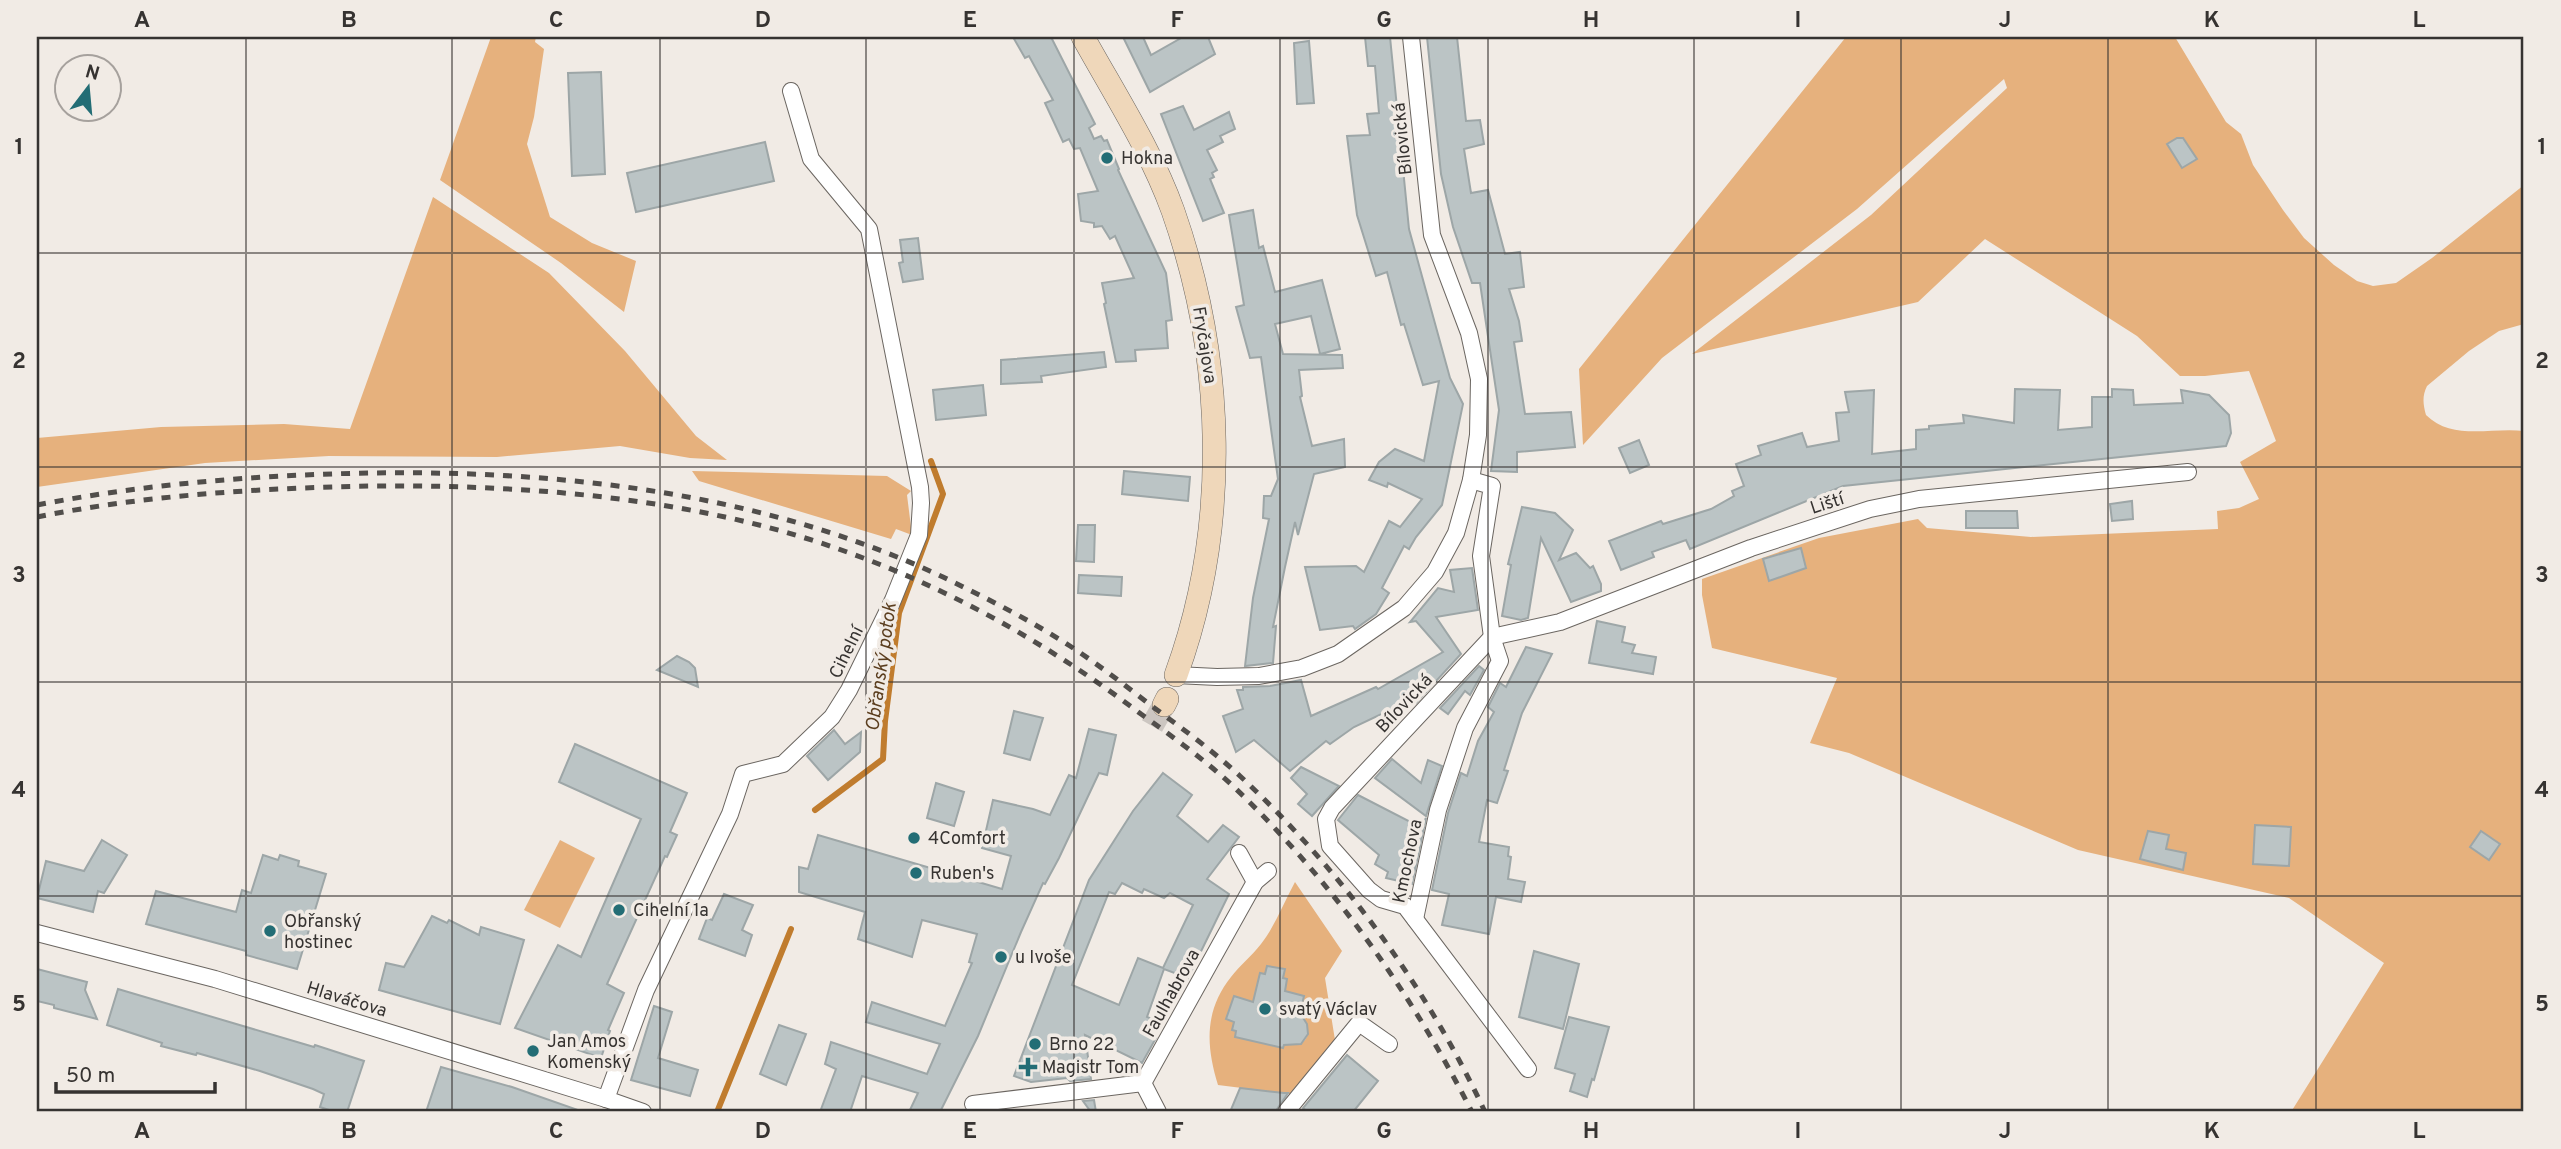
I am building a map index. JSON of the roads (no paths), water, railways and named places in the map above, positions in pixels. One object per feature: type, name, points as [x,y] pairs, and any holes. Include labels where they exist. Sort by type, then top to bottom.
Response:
[{"type":"main road","name":"Fryčajova","points":[[1083,37],[1146,151],[1172,210],[1194,276],[1212,383],[1214,426],[1209,527],[1190,635],[1176,675]]},
{"type":"street","name":"Bílovická","points":[[1176,675],[1259,676],[1302,668],[1338,654],[1404,608],[1435,572],[1456,533],[1471,480],[1478,435],[1479,379],[1469,333],[1432,235],[1411,37]]},
{"type":"street","name":"Cihelní","points":[[606,1099],[646,990],[730,814],[743,774],[783,764],[832,717],[849,690],[893,600],[919,535],[920,487],[869,229],[811,159],[791,91]]},
{"type":"street","name":"Liští","points":[[1492,637],[1560,622],[1751,548],[1870,509],[1919,499],[2188,472]]},
{"type":"street","points":[[1471,480],[1492,486],[1481,556],[1492,637]]},
{"type":"street","name":"Bílovická","points":[[1415,919],[1405,906],[1381,900],[1369,890],[1330,846],[1326,819],[1332,808],[1492,637]]},
{"type":"street","name":"Kmochova","points":[[1492,637],[1500,661],[1465,728],[1438,810],[1415,919],[1528,1069]]},
{"type":"street","name":"Faulhabrova","points":[[1143,1083],[1262,877],[1239,853]]},
{"type":"street","name":"Hlaváčova","points":[[37,933],[215,979],[643,1112]]},
{"type":"street","points":[[1286,1112],[1359,1023],[1389,1044]]},
{"type":"street","points":[[973,1104],[1143,1083],[1158,1112]]},
{"type":"waterway","name":"Obřanský potok","points":[[815,810],[883,759],[885,721],[899,613],[943,494],[931,461]]},
{"type":"waterway","name":"Obřanský potok","points":[[717,1112],[791,929]]},
{"type":"tunnel","points":[[1152,726],[1164,705]]},
{"type":"railway","points":[[37,505],[160,486],[285,476],[368,473],[515,476],[662,492],[734,506],[875,548],[943,577],[1055,636],[1123,683],[1240,776],[1313,851],[1379,932],[1436,1020],[1485,1112]]},
{"type":"railway","points":[[37,517],[120,503],[246,491],[373,486],[506,489],[638,501],[725,517],[837,548],[891,569],[995,619],[1045,648],[1165,731],[1234,787],[1304,861],[1367,940],[1423,1024],[1472,1112]]},
{"type":"place","name":"Hokna","points":[[1107,158]]},
{"type":"place","name":"4Comfort","points":[[914,838]]},
{"type":"place","name":"Ruben's","points":[[916,873]]},
{"type":"place","name":"Cihelní 1a","points":[[619,910]]},
{"type":"place","name":"Obřanský hostinec","points":[[270,931]]},
{"type":"place","name":"u Ivoše","points":[[1001,957]]},
{"type":"place","name":"svatý Václav","points":[[1265,1009]]},
{"type":"place","name":"Brno 22","points":[[1035,1044]]},
{"type":"place","name":"Jan Amos Komenský","points":[[533,1051]]},
{"type":"place","name":"Magistr Tom","points":[[1028,1067]]}]
